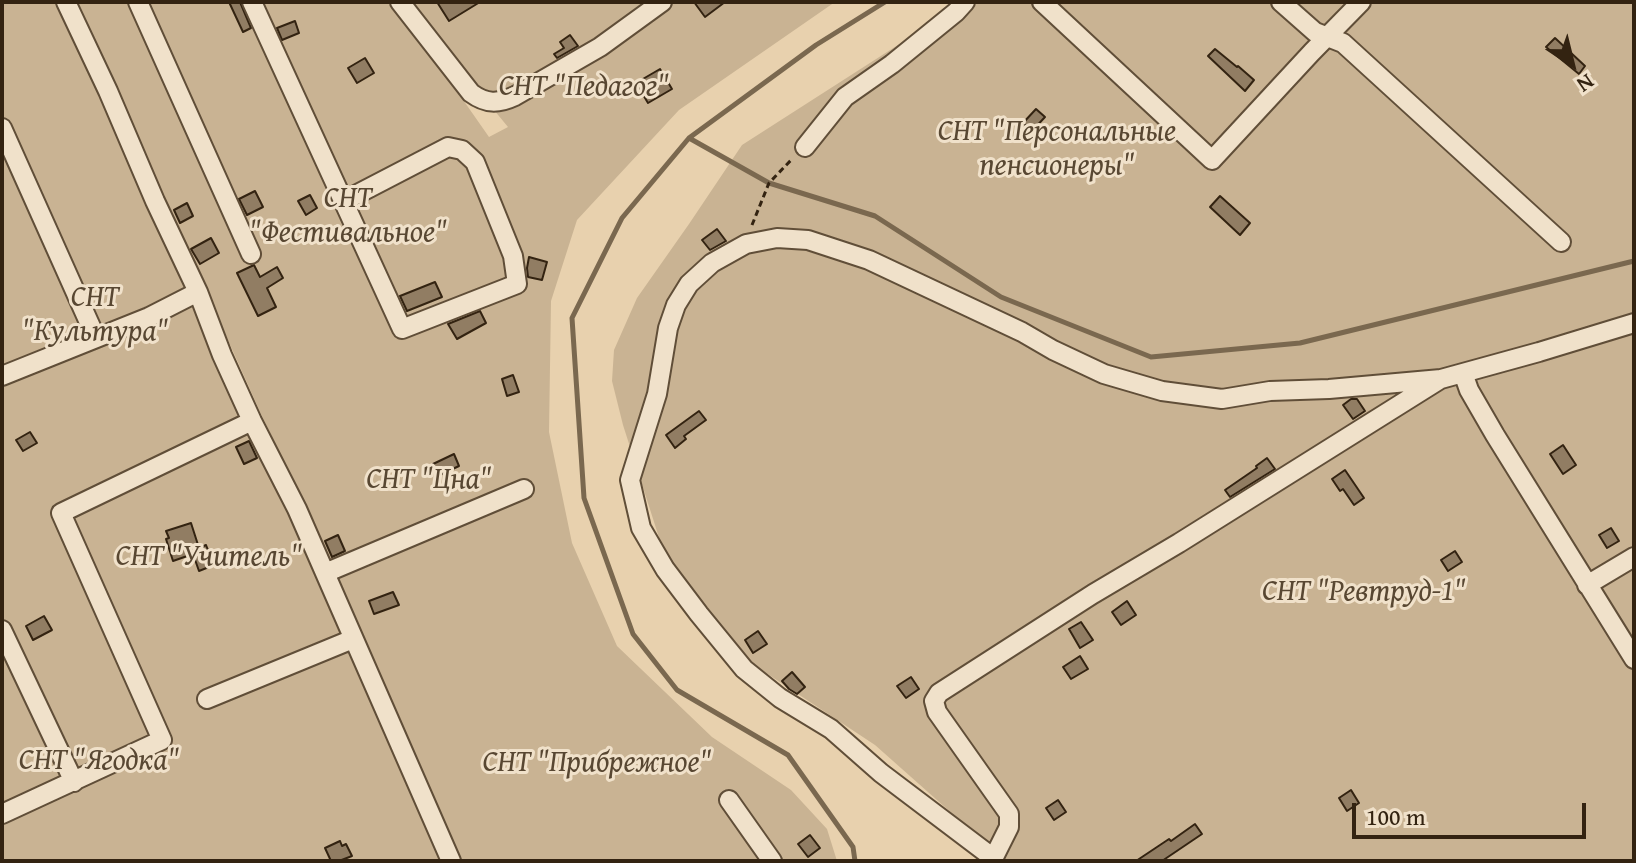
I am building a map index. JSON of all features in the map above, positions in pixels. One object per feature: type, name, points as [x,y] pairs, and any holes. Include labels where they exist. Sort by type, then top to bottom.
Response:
[{"type":"street","points":[[66,2],[198,292],[252,421],[297,509],[451,861]]},
{"type":"street","points":[[138,2],[251,254]]},
{"type":"street","points":[[252,2],[402,329],[517,284],[513,256],[475,162],[462,150],[448,147],[344,201]]},
{"type":"street","points":[[400,2],[471,93],[493,103],[515,96],[600,47],[662,2]]},
{"type":"street","points":[[805,147],[845,97],[892,64],[965,2]]},
{"type":"street","points":[[1042,2],[1212,160],[1361,2]]},
{"type":"street","points":[[1281,2],[1315,32],[1343,43],[1561,242]]},
{"type":"street","points":[[2,128],[96,338]]},
{"type":"street","points":[[1441,379],[939,693],[934,701],[937,712],[1009,814],[1009,827],[992,859],[881,773],[831,729],[780,698],[744,669],[665,569],[641,528],[630,480],[657,394],[668,328],[676,305],[689,284],[712,263],[746,244],[777,238],[808,240],[869,260],[1104,374],[1162,391],[1222,399],[1270,391],[1441,379],[1634,323]]},
{"type":"street","points":[[2,376],[149,317],[198,292]]},
{"type":"street","points":[[1463,373],[1469,390],[1495,435],[1634,659]]},
{"type":"street","points":[[2,814],[162,740],[61,513],[252,421]]},
{"type":"street","points":[[325,573],[524,489]]},
{"type":"street","points":[[1587,585],[1634,557]]},
{"type":"street","points":[[2,630],[74,782]]},
{"type":"street","points":[[207,699],[353,639]]},
{"type":"street","points":[[729,800],[772,861]]},
{"type":"path","points":[[746,244],[769,183],[805,147]]},
{"type":"green space","points":[[2,2],[61,2],[189,299],[344,635],[443,861],[2,861]]},
{"type":"green space","points":[[77,2],[391,2],[489,137],[508,127],[405,2],[835,2],[679,110],[577,220],[551,301],[549,432],[572,543],[617,646],[712,737],[791,790],[827,829],[837,861],[461,861],[316,529],[261,414]]},
{"type":"green space","name":"СНТ \"Ревтруд-1\"","points":[[965,2],[1354,2],[1325,43],[1342,46],[1561,248],[1571,244],[1344,35],[1374,2],[1634,2],[1634,861],[986,861],[991,848],[875,745],[748,661],[701,609],[663,550],[612,381],[614,350],[637,298],[742,145]]},
{"type":"building","points":[[229,2],[240,2],[251,28],[243,32]]},
{"type":"building","points":[[437,2],[480,2],[449,21]]},
{"type":"building","points":[[694,2],[725,2],[705,17]]},
{"type":"building","points":[[295,21],[299,33],[282,40],[277,28]]},
{"type":"building","points":[[570,35],[578,46],[557,58],[554,54],[564,48],[560,42]]},
{"type":"building","points":[[1555,38],[1585,66],[1579,74],[1546,47]]},
{"type":"building","points":[[1215,49],[1254,80],[1245,91],[1208,56]]},
{"type":"building","points":[[365,58],[374,73],[357,83],[348,68]]},
{"type":"building","points":[[660,69],[672,89],[648,103],[636,83]]},
{"type":"building","points":[[1036,109],[1045,117],[1032,131],[1023,123]]},
{"type":"building","points":[[255,191],[263,207],[247,215],[239,199]]},
{"type":"building","points":[[310,195],[317,208],[306,215],[298,201]]},
{"type":"building","points":[[1220,196],[1250,223],[1240,235],[1210,207]]},
{"type":"building","points":[[187,203],[193,216],[180,223],[174,210]]},
{"type":"building","points":[[717,229],[726,241],[710,250],[702,240]]},
{"type":"building","points":[[211,238],[219,253],[200,264],[191,249]]},
{"type":"building","points":[[529,257],[547,262],[542,280],[528,277]]},
{"type":"building","points":[[254,265],[260,277],[277,267],[283,278],[267,288],[276,307],[258,316],[237,273]]},
{"type":"building","points":[[435,282],[442,297],[407,311],[400,296]]},
{"type":"building","points":[[480,311],[486,323],[457,339],[448,324]]},
{"type":"building","points":[[513,375],[519,392],[507,396],[502,379]]},
{"type":"building","points":[[1357,399],[1365,411],[1353,419],[1343,405]]},
{"type":"building","points":[[699,411],[706,420],[684,436],[686,439],[675,448],[666,435]]},
{"type":"building","points":[[30,432],[37,443],[23,451],[16,440]]},
{"type":"building","points":[[249,441],[257,458],[244,464],[236,447]]},
{"type":"building","points":[[1563,445],[1576,465],[1563,474],[1550,454]]},
{"type":"building","points":[[454,454],[459,466],[438,476],[433,464]]},
{"type":"building","points":[[1267,458],[1275,469],[1230,497],[1225,490]]},
{"type":"building","points":[[1345,470],[1364,498],[1354,505],[1332,479]]},
{"type":"building","points":[[191,523],[199,548],[206,545],[214,565],[199,571],[193,554],[173,561],[166,539],[169,538],[166,531]]},
{"type":"building","points":[[1611,528],[1619,541],[1607,548],[1599,535]]},
{"type":"building","points":[[338,535],[345,551],[332,557],[325,541]]},
{"type":"building","points":[[1455,551],[1462,562],[1448,571],[1441,560]]},
{"type":"building","points":[[393,592],[399,605],[374,614],[369,601]]},
{"type":"building","points":[[1127,601],[1136,615],[1121,625],[1112,612]]},
{"type":"building","points":[[44,616],[52,630],[33,640],[26,626]]},
{"type":"building","points":[[1081,622],[1093,640],[1080,648],[1069,629]]},
{"type":"building","points":[[758,631],[767,644],[753,653],[745,640]]},
{"type":"building","points":[[1080,656],[1088,669],[1071,679],[1063,667]]},
{"type":"building","points":[[792,672],[805,687],[797,694],[782,681]]},
{"type":"building","points":[[911,677],[919,689],[906,698],[897,686]]},
{"type":"building","points":[[1351,790],[1359,803],[1347,811],[1339,798]]},
{"type":"building","points":[[1058,800],[1066,812],[1054,820],[1046,808]]},
{"type":"building","points":[[1195,824],[1202,834],[1162,861],[1136,861],[1169,839],[1171,841]]},
{"type":"building","points":[[810,835],[820,848],[808,857],[798,844]]},
{"type":"building","points":[[340,841],[342,846],[346,844],[352,856],[331,861],[325,848]]},
{"type":"waterway","points":[[855,861],[853,847],[788,755],[677,690],[633,634],[584,498],[572,318],[622,218],[689,138],[816,45],[885,2]]},
{"type":"waterway","points":[[689,138],[769,183],[875,216],[1001,297],[1151,357],[1300,343],[1634,261]]},
{"type":"park label","name":"СНТ \"Педагог\"","points":[[584,87]]},
{"type":"park label","name":"СНТ \"Персональные пенсионеры\"","points":[[1057,149]]},
{"type":"park label","name":"СНТ \"Фестивальное\"","points":[[348,216]]},
{"type":"park label","name":"СНТ \"Культура\"","points":[[95,315]]},
{"type":"park label","name":"СНТ \"Цна\"","points":[[429,480]]},
{"type":"park label","name":"СНТ \"Учитель\"","points":[[209,557]]},
{"type":"park label","name":"СНТ \"Ягодка\"","points":[[99,761]]},
{"type":"park label","name":"СНТ \"Прибрежное\"","points":[[597,763]]}]
